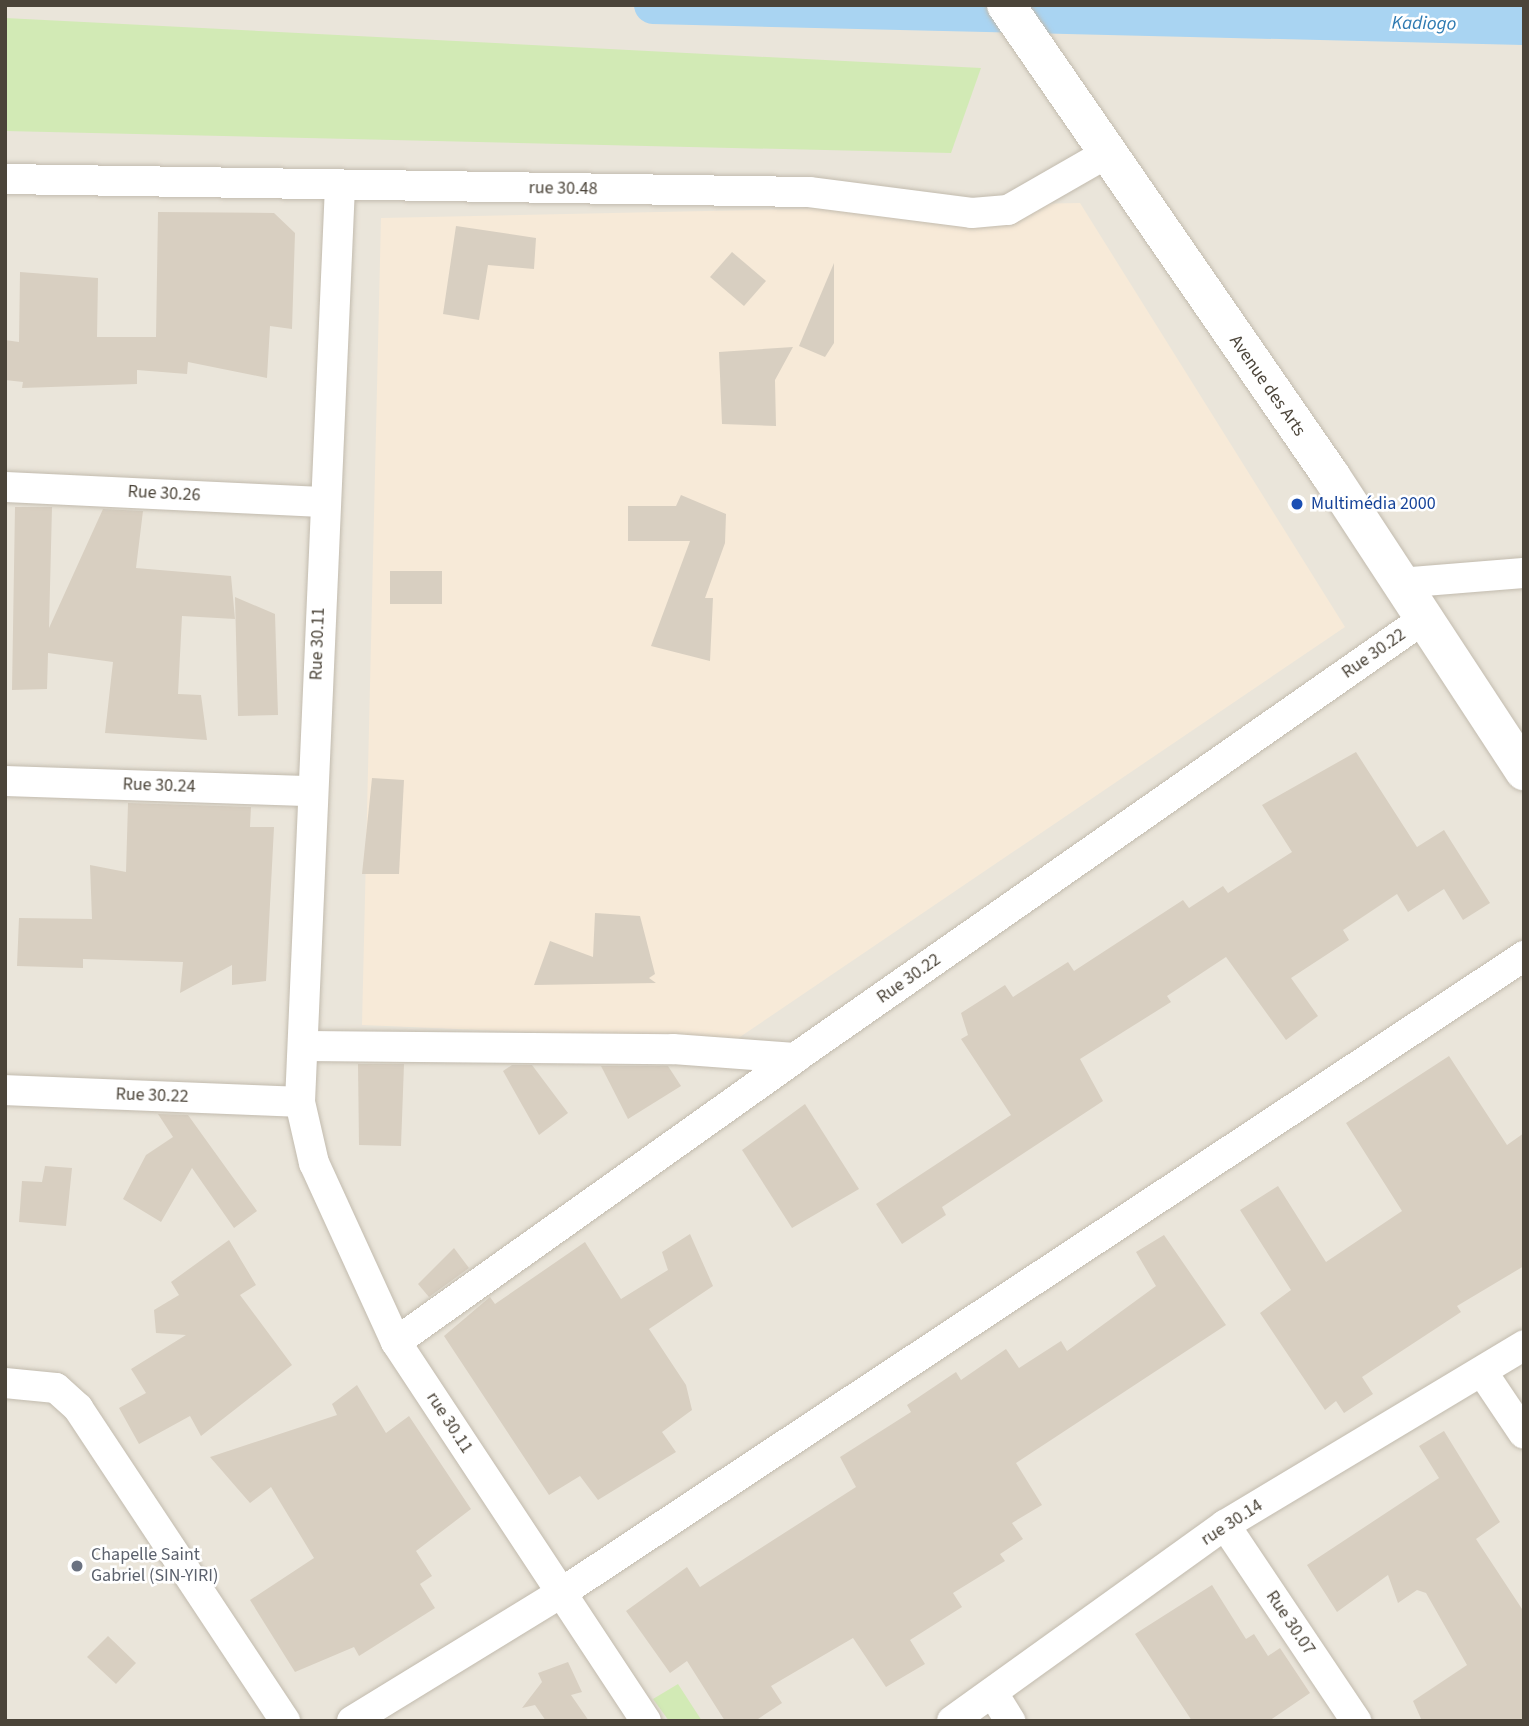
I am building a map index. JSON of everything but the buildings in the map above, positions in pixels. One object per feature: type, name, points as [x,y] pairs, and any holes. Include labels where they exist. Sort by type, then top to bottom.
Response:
[{"type":"street","name":"Avenue des Arts","points":[[1006,5],[1104,155],[1425,618],[1524,771]]},
{"type":"street","name":"rue 30.48","points":[[5,179],[808,192],[972,214],[1008,210],[1104,155]]},
{"type":"street","name":"Rue 30.11","points":[[300,1102],[323,502],[340,186]]},
{"type":"street","name":"Rue 30.26","points":[[5,487],[323,502]]},
{"type":"street","points":[[1399,583],[1524,573]]},
{"type":"street","name":"Rue 30.22","points":[[396,1342],[795,1058],[1425,618]]},
{"type":"street","name":"Rue 30.24","points":[[5,781],[313,791]]},
{"type":"street","points":[[352,1721],[561,1593],[1524,956]]},
{"type":"street","points":[[304,1046],[673,1049],[795,1058]]},
{"type":"street","name":"Rue 30.22","points":[[5,1090],[300,1102]]},
{"type":"street","name":"rue 30.11","points":[[300,1102],[314,1163],[396,1342],[646,1721]]},
{"type":"street","name":"rue 30.14","points":[[952,1721],[994,1695],[1225,1525],[1483,1373],[1524,1345]]},
{"type":"street","points":[[1483,1373],[1524,1434]]},
{"type":"street","points":[[5,1383],[42,1384],[68,1396],[285,1721]]},
{"type":"street","name":"Rue 30.07","points":[[1225,1525],[1356,1721]]},
{"type":"street","points":[[994,1695],[1010,1721]]},
{"type":"shaded area","points":[[5,5],[1524,5],[1524,1721],[5,1721]]},
{"type":"shaded area","points":[[1080,203],[1345,627],[734,1041],[362,1025],[381,218]]},
{"type":"green space","points":[[5,18],[981,68],[951,153],[5,131]]},
{"type":"green space","points":[[678,1684],[702,1721],[669,1721],[653,1699]]},
{"type":"waterway","name":"Kadiogo","points":[[653,5],[1524,26]]},
{"type":"place","name":"Multimédia 2000","points":[[1297,504]]},
{"type":"place","name":"Chapelle Saint Gabriel (SIN-YIRI)","points":[[77,1566]]}]
